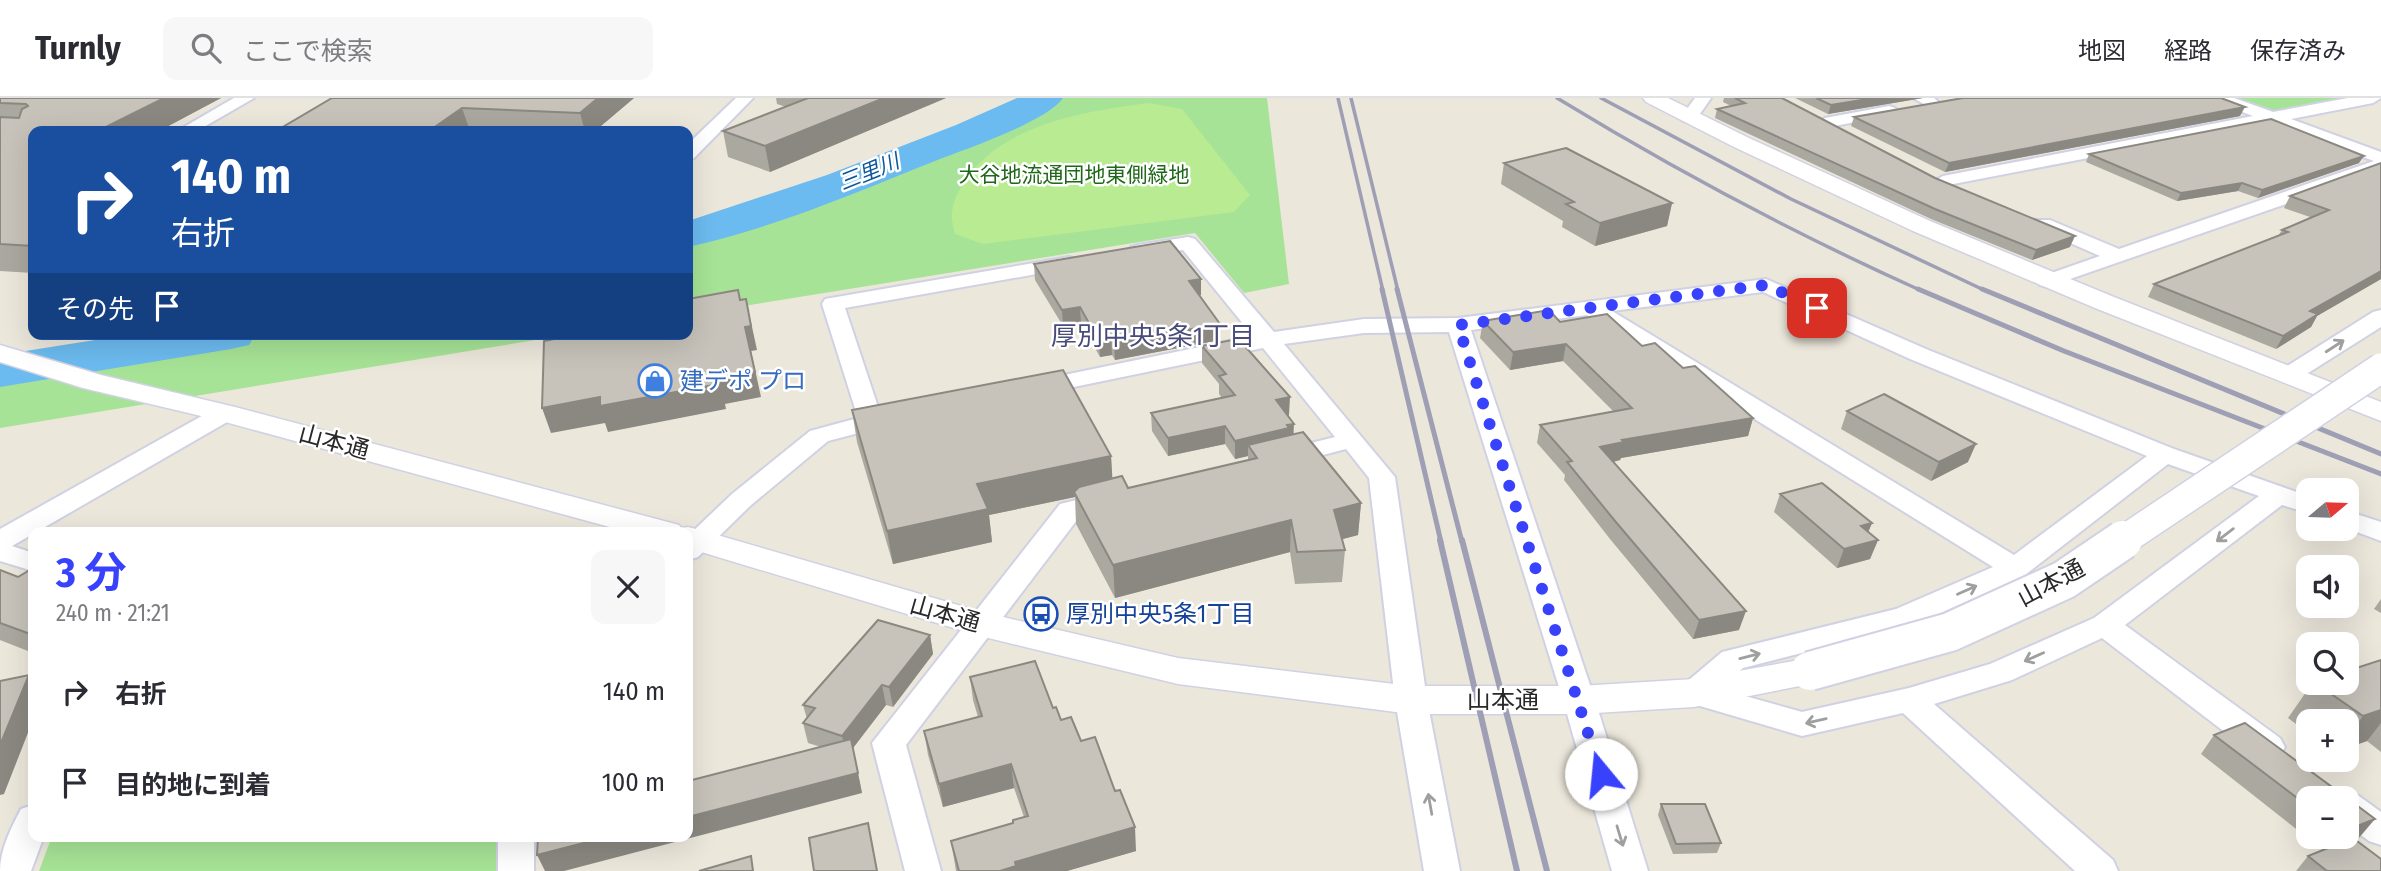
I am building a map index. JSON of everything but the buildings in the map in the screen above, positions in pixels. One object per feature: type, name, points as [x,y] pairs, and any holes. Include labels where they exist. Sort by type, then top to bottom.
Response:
[{"type":"street","points":[[194,126],[246,98]]},
{"type":"street","points":[[693,148],[745,98]]},
{"type":"street","points":[[1653,98],[1696,107],[1835,188],[2047,281],[2378,407]]},
{"type":"street","points":[[2219,98],[2381,158]]},
{"type":"street","points":[[1968,192],[1937,178],[2373,98]]},
{"type":"street","points":[[1849,134],[1819,120],[1933,101]]},
{"type":"street","points":[[2047,281],[2381,164]]},
{"type":"street","points":[[2029,218],[2116,255]]},
{"type":"street","points":[[1119,254],[1188,243],[1382,477],[1411,700],[1442,871]]},
{"type":"street","points":[[871,422],[833,304],[1092,259]]},
{"type":"street","points":[[1007,394],[1267,340],[1364,326],[1458,325],[1766,285],[1918,354],[2165,454],[2296,500]]},
{"type":"street","points":[[1593,309],[2015,568]]},
{"type":"street","points":[[2289,375],[2381,317]]},
{"type":"street","points":[[1458,325],[1579,700],[1630,871]]},
{"type":"street","name":"山本通","points":[[0,353],[93,382],[225,413],[638,527]]},
{"type":"street","name":"山本通","points":[[693,542],[980,624],[1178,671],[1411,700],[1579,700],[1694,693],[1810,671],[1950,632],[2064,580],[2381,368]]},
{"type":"street","points":[[0,541],[225,413]]},
{"type":"street","points":[[693,534],[741,500],[820,436],[912,413]]},
{"type":"street","points":[[1259,463],[1353,440]]},
{"type":"street","points":[[1694,693],[1733,660],[1905,617],[2015,568],[2165,454]]},
{"type":"street","points":[[923,871],[889,743],[1070,510],[1137,493]]},
{"type":"street","points":[[1694,693],[1802,724],[1909,700],[2001,672],[2105,625],[2279,494]]},
{"type":"street","points":[[2359,524],[2381,532]]},
{"type":"street","points":[[0,552],[28,560]]},
{"type":"street","points":[[2105,625],[2292,765]]},
{"type":"street","points":[[1909,700],[2100,871]]},
{"type":"street","points":[[2359,815],[2381,831]]},
{"type":"street","points":[[13,871],[28,832]]},
{"type":"street","points":[[516,842],[516,871]]},
{"type":"green space","name":"大谷地流通団地東側緑地","points":[[1057,98],[1267,98],[1289,284],[1244,293],[1195,233],[693,314],[693,241],[830,198],[923,161]]},
{"type":"green space","points":[[2231,98],[2350,98],[2270,113]]},
{"type":"green space","points":[[1149,103],[1182,109],[1250,195],[1234,212],[983,244],[955,234],[952,214],[959,190],[979,164],[999,147],[1021,134],[1072,116]]},
{"type":"green space","points":[[211,340],[535,340],[0,428],[0,379]]},
{"type":"green space","points":[[50,842],[496,842],[496,871],[39,871]]},
{"type":"waterway","name":"三里川","points":[[693,233],[842,184],[970,134],[1045,98]]},
{"type":"waterway","name":"三里川","points":[[0,371],[194,340]]},
{"type":"railway","points":[[1338,98],[1383,291]]},
{"type":"railway","points":[[1351,98],[1398,291]]},
{"type":"railway","points":[[1557,98],[1736,200],[1922,291]]},
{"type":"railway","points":[[1601,98],[1791,199],[1986,291]]},
{"type":"railway","points":[[1382,289],[1441,542]]},
{"type":"railway","points":[[1397,289],[1462,542]]},
{"type":"railway","points":[[1918,289],[2064,351],[2381,474]]},
{"type":"railway","points":[[1982,289],[2381,454]]},
{"type":"railway","points":[[1440,540],[1517,871]]},
{"type":"railway","points":[[1462,540],[1547,871]]},
{"type":"place","name":"建デポ プロ","points":[[655,381]]},
{"type":"place","name":"厚別中央5条1丁目","points":[[1041,614]]},
{"type":"district","name":"厚別中央5条1丁目","points":[[1153,336]]},
{"type":"route","points":[[1601,774],[1458,325],[1766,285],[1817,308]]}]
